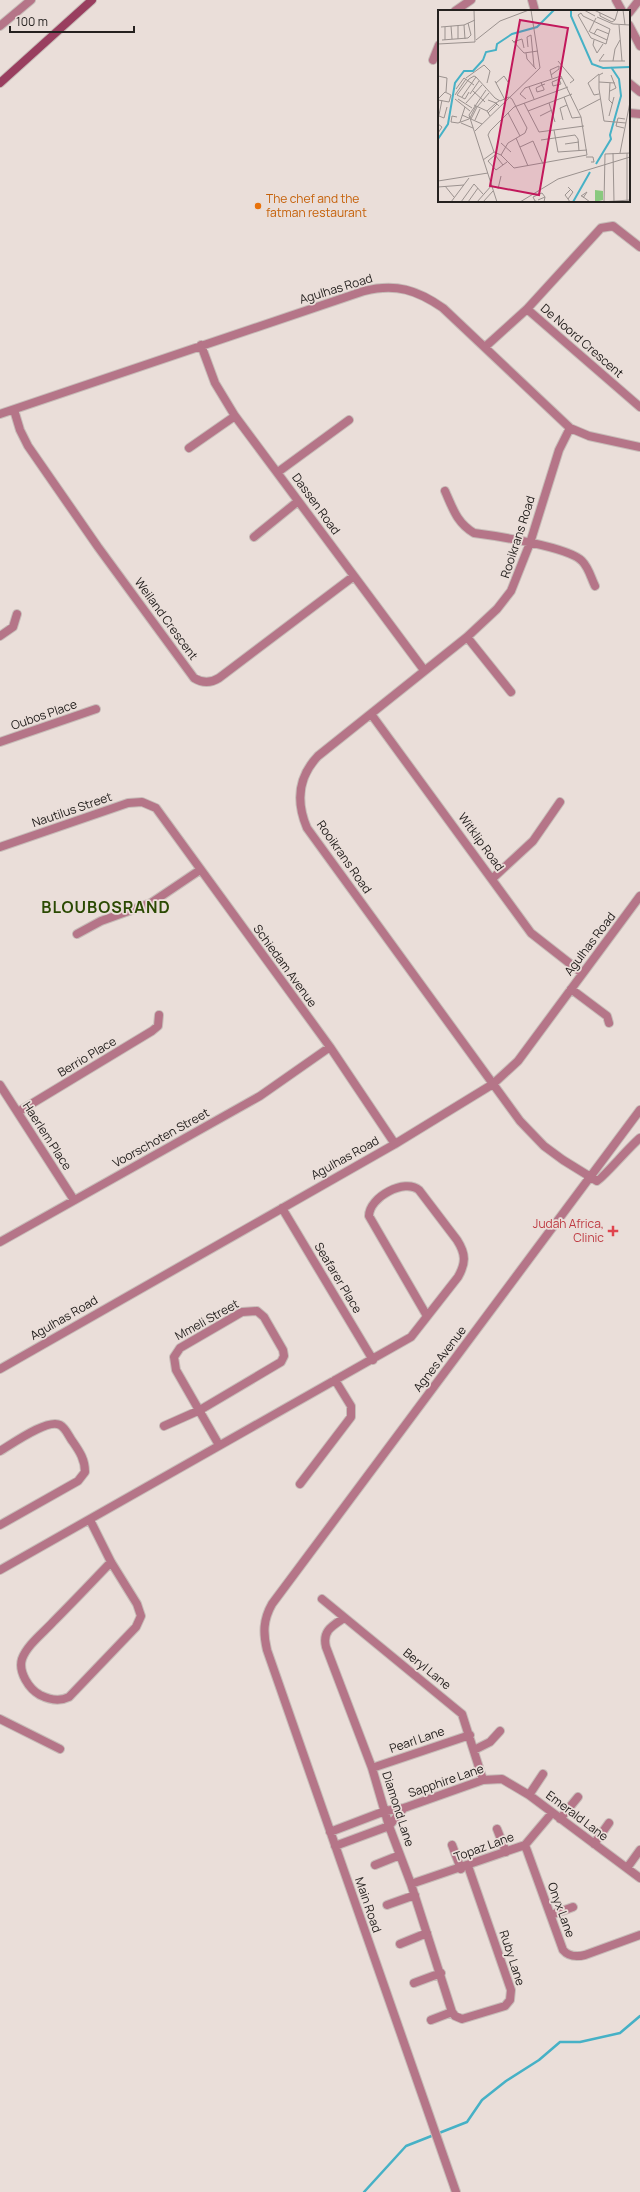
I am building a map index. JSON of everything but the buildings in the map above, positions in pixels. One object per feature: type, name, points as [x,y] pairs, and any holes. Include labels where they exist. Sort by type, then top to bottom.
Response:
[{"type":"main road","points":[[0,83],[92,0]]},
{"type":"street","points":[[0,26],[31,0]]},
{"type":"street","points":[[456,10],[471,0]]},
{"type":"street","points":[[532,0],[535,10]]},
{"type":"street","points":[[616,0],[621,10]]},
{"type":"street","points":[[630,12],[639,0]]},
{"type":"street","points":[[630,27],[640,46]]},
{"type":"street","points":[[432,60],[438,47]]},
{"type":"street","points":[[630,84],[640,92]]},
{"type":"street","points":[[630,113],[640,114]]},
{"type":"street","name":"De Noord Crescent","points":[[485,347],[527,309],[600,228],[613,226],[640,247]]},
{"type":"street","name":"Agulhas Road","points":[[0,414],[364,291],[390,286],[411,291],[430,299],[451,315],[570,428],[589,436],[640,447]]},
{"type":"street","name":"De Noord Crescent","points":[[527,309],[640,407]]},
{"type":"street","name":"Dassen Road","points":[[201,345],[215,383],[234,416],[278,472],[297,502],[424,670]]},
{"type":"street","name":"Weiland Crescent","points":[[14,410],[20,430],[28,446],[98,547],[174,652],[198,681],[207,682],[219,678],[354,576]]},
{"type":"street","points":[[189,448],[234,416]]},
{"type":"street","points":[[278,472],[348,420]]},
{"type":"street","name":"Rooikrans Road","points":[[570,428],[552,468],[530,543],[511,591],[497,608],[467,637],[318,756],[310,765],[301,783],[299,803],[307,828],[493,1084],[534,1137],[563,1160],[590,1177]]},
{"type":"street","points":[[446,491],[460,524],[474,533],[530,543],[575,556],[586,566],[595,586]]},
{"type":"street","points":[[254,537],[297,502]]},
{"type":"street","points":[[0,636],[13,627],[17,614]]},
{"type":"street","points":[[467,637],[511,692]]},
{"type":"street","name":"Oubos Place","points":[[0,742],[96,709]]},
{"type":"street","name":"Witklip Road","points":[[371,714],[531,933],[582,973]]},
{"type":"street","name":"Nautilus Street","points":[[0,847],[128,803],[142,802],[152,805]]},
{"type":"street","points":[[492,878],[533,841],[560,802]]},
{"type":"street","name":"Schiedam Avenue","points":[[152,805],[165,818],[200,870],[330,1047],[395,1144]]},
{"type":"street","points":[[77,934],[101,921],[151,903],[200,870]]},
{"type":"street","name":"Agulhas Road","points":[[0,1368],[395,1144],[493,1084],[518,1061],[640,896]]},
{"type":"street","points":[[571,989],[607,1016],[609,1023]]},
{"type":"street","name":"Berrio Place","points":[[18,1112],[152,1031],[158,1026],[159,1015]]},
{"type":"street","name":"Voorschoten Street","points":[[0,1242],[260,1096],[330,1047]]},
{"type":"street","name":"Haerlem Place","points":[[0,1085],[74,1200]]},
{"type":"street","name":"Agnes Avenue","points":[[264,1624],[272,1604],[640,1110]]},
{"type":"street","points":[[590,1177],[597,1181],[602,1178],[618,1159],[640,1138]]},
{"type":"street","points":[[0,1570],[219,1445],[373,1360],[411,1337],[458,1277],[463,1268],[465,1258],[460,1244],[419,1190],[414,1186],[404,1186],[384,1195],[372,1205],[369,1216],[427,1316]]},
{"type":"street","name":"Seafarer Place","points":[[282,1208],[373,1360]]},
{"type":"street","name":"Mmeli Street","points":[[164,1426],[200,1410],[281,1362],[283,1350],[261,1313],[252,1310],[242,1312],[176,1352],[174,1358],[176,1370],[200,1410],[219,1445]]},
{"type":"street","points":[[300,1484],[351,1417],[351,1406],[335,1380]]},
{"type":"street","points":[[0,1451],[39,1428],[55,1423],[63,1427],[83,1458],[85,1472],[78,1482],[0,1525]]},
{"type":"street","points":[[90,1520],[111,1562],[137,1604],[141,1616],[140,1621],[69,1697],[58,1701],[46,1698],[31,1689],[23,1673],[21,1665],[26,1651],[111,1562]]},
{"type":"street","name":"Beryl Lane","points":[[322,1599],[459,1710],[465,1719],[483,1780]]},
{"type":"street","name":"Diamond Lane","points":[[344,1618],[327,1631],[325,1641],[372,1768],[389,1826],[415,1895],[454,2014]]},
{"type":"street","name":"Main Road","points":[[264,1624],[263,1632],[267,1650],[456,2192]]},
{"type":"street","points":[[0,1719],[60,1749]]},
{"type":"street","points":[[474,1750],[490,1742],[500,1731]]},
{"type":"street","name":"Pearl Lane","points":[[372,1768],[470,1735]]},
{"type":"street","points":[[529,1795],[543,1774]]},
{"type":"street","name":"Sapphire Lane","points":[[330,1832],[385,1811],[404,1808],[483,1780],[497,1778]]},
{"type":"street","name":"Emerald Lane","points":[[497,1778],[507,1781],[529,1795],[640,1878]]},
{"type":"street","points":[[560,1819],[578,1797]]},
{"type":"street","name":"Sapphire Lane","points":[[335,1846],[389,1826],[404,1808]]},
{"type":"street","name":"Topaz Lane","points":[[411,1884],[525,1845],[552,1813]]},
{"type":"street","points":[[594,1844],[609,1823]]},
{"type":"street","points":[[497,1829],[506,1852]]},
{"type":"street","name":"Ruby Lane","points":[[452,1845],[464,1867],[512,1990],[510,2000],[501,2008],[464,2019],[454,2014]]},
{"type":"street","name":"Onyx Lane","points":[[525,1845],[563,1950],[572,1956],[585,1955],[640,1935]]},
{"type":"street","points":[[627,1868],[640,1850]]},
{"type":"street","points":[[375,1865],[400,1856]]},
{"type":"street","points":[[387,1905],[415,1895]]},
{"type":"street","points":[[551,1915],[574,1907]]},
{"type":"street","points":[[400,1944],[427,1933]]},
{"type":"street","points":[[414,1984],[441,1973]]},
{"type":"street","points":[[431,2020],[454,2014]]},
{"type":"waterway","points":[[364,2192],[406,2146],[467,2122],[482,2100],[506,2081],[539,2060],[560,2042],[580,2042],[620,2033],[640,2016]]},
{"type":"place","name":"The chef and the fatman restaurant","points":[[258,206]]},
{"type":"place","name":"Judah Africa, Clinic","points":[[613,1231]]},
{"type":"district","name":"BLOUBOSRAND","points":[[106,907]]}]
